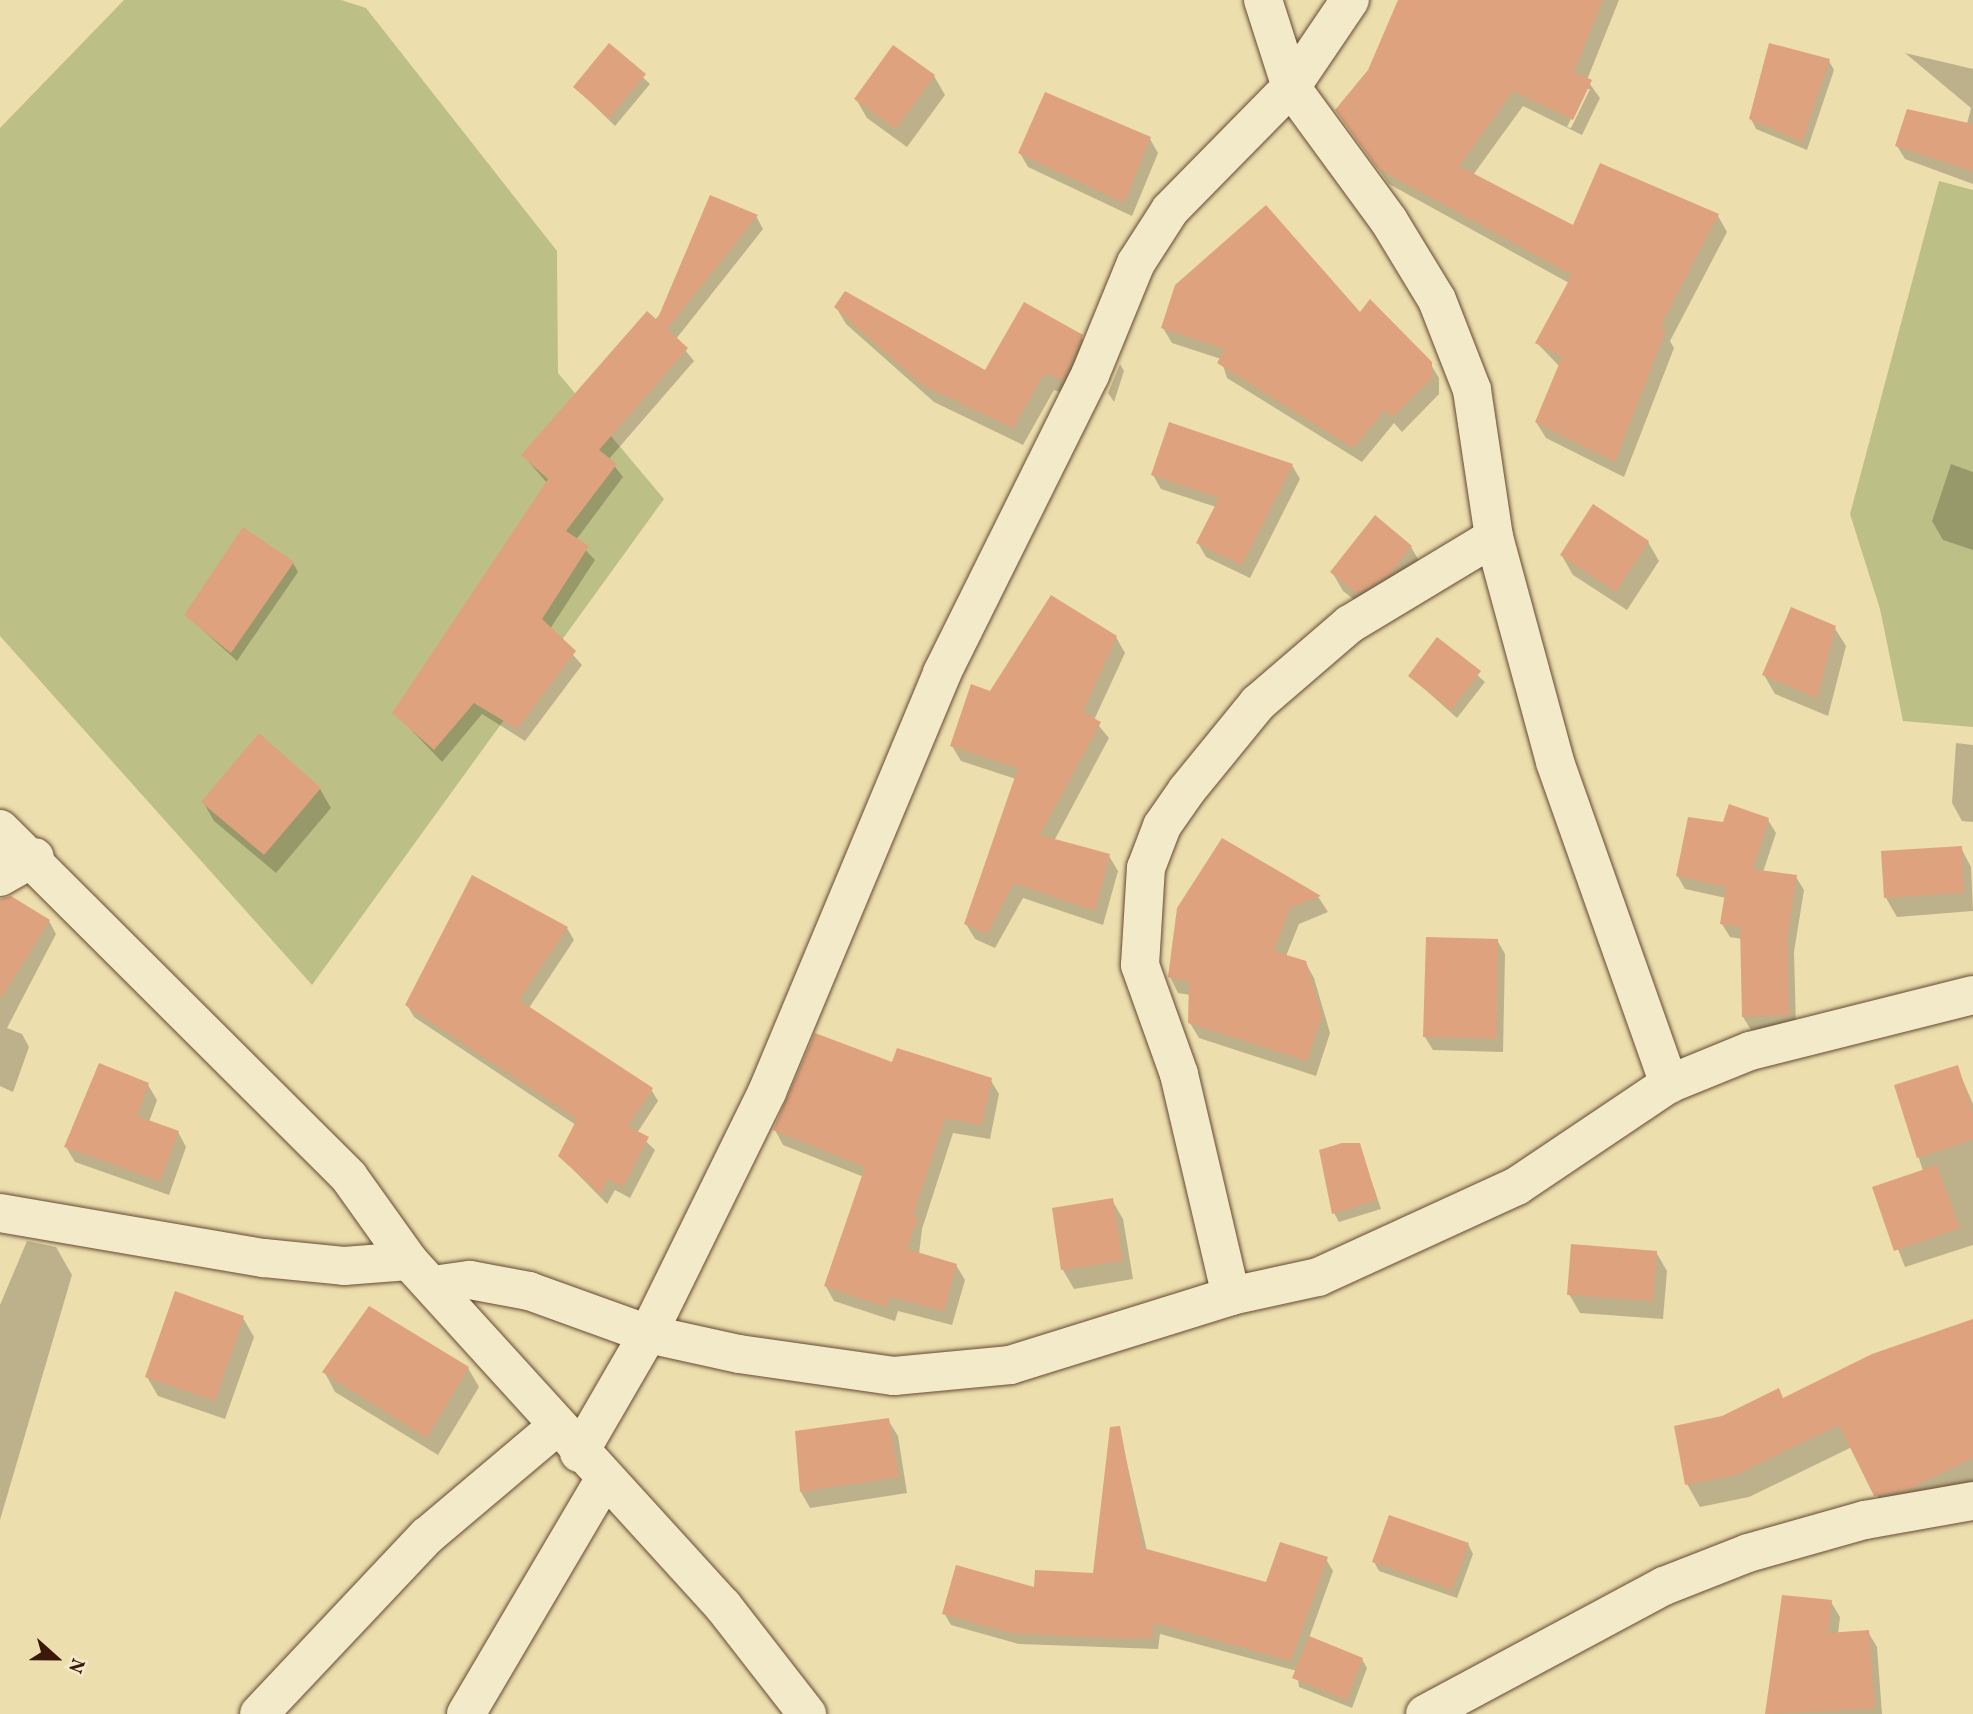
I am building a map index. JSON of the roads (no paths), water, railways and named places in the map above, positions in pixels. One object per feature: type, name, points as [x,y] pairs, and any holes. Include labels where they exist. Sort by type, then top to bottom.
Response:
[{"type":"street","points":[[1263,0],[1291,87],[1389,221],[1437,300],[1472,390],[1494,537],[1555,762],[1668,1084]]},
{"type":"street","points":[[466,1714],[579,1453],[648,1334],[767,1092],[942,673],[1090,375],[1136,263],[1170,210],[1291,87],[1350,0]]},
{"type":"street","points":[[1231,1296],[1179,1074],[1140,965],[1146,868],[1162,826],[1186,790],[1258,703],[1350,624],[1494,537]]},
{"type":"street","points":[[0,829],[34,857],[349,1177],[421,1273],[579,1453],[723,1606],[807,1714]]},
{"type":"street","points":[[0,877],[34,857]]},
{"type":"street","points":[[0,1213],[264,1258],[470,1280],[530,1291],[648,1334],[739,1354],[894,1376],[1056,1355],[1231,1296],[1318,1277],[1392,1248],[1517,1186],[1668,1084],[1750,1051],[1973,995]]},
{"type":"street","points":[[260,1714],[427,1536],[579,1453]]},
{"type":"street","points":[[1425,1714],[1664,1586],[1724,1562],[1865,1520],[1973,1501]]}]
